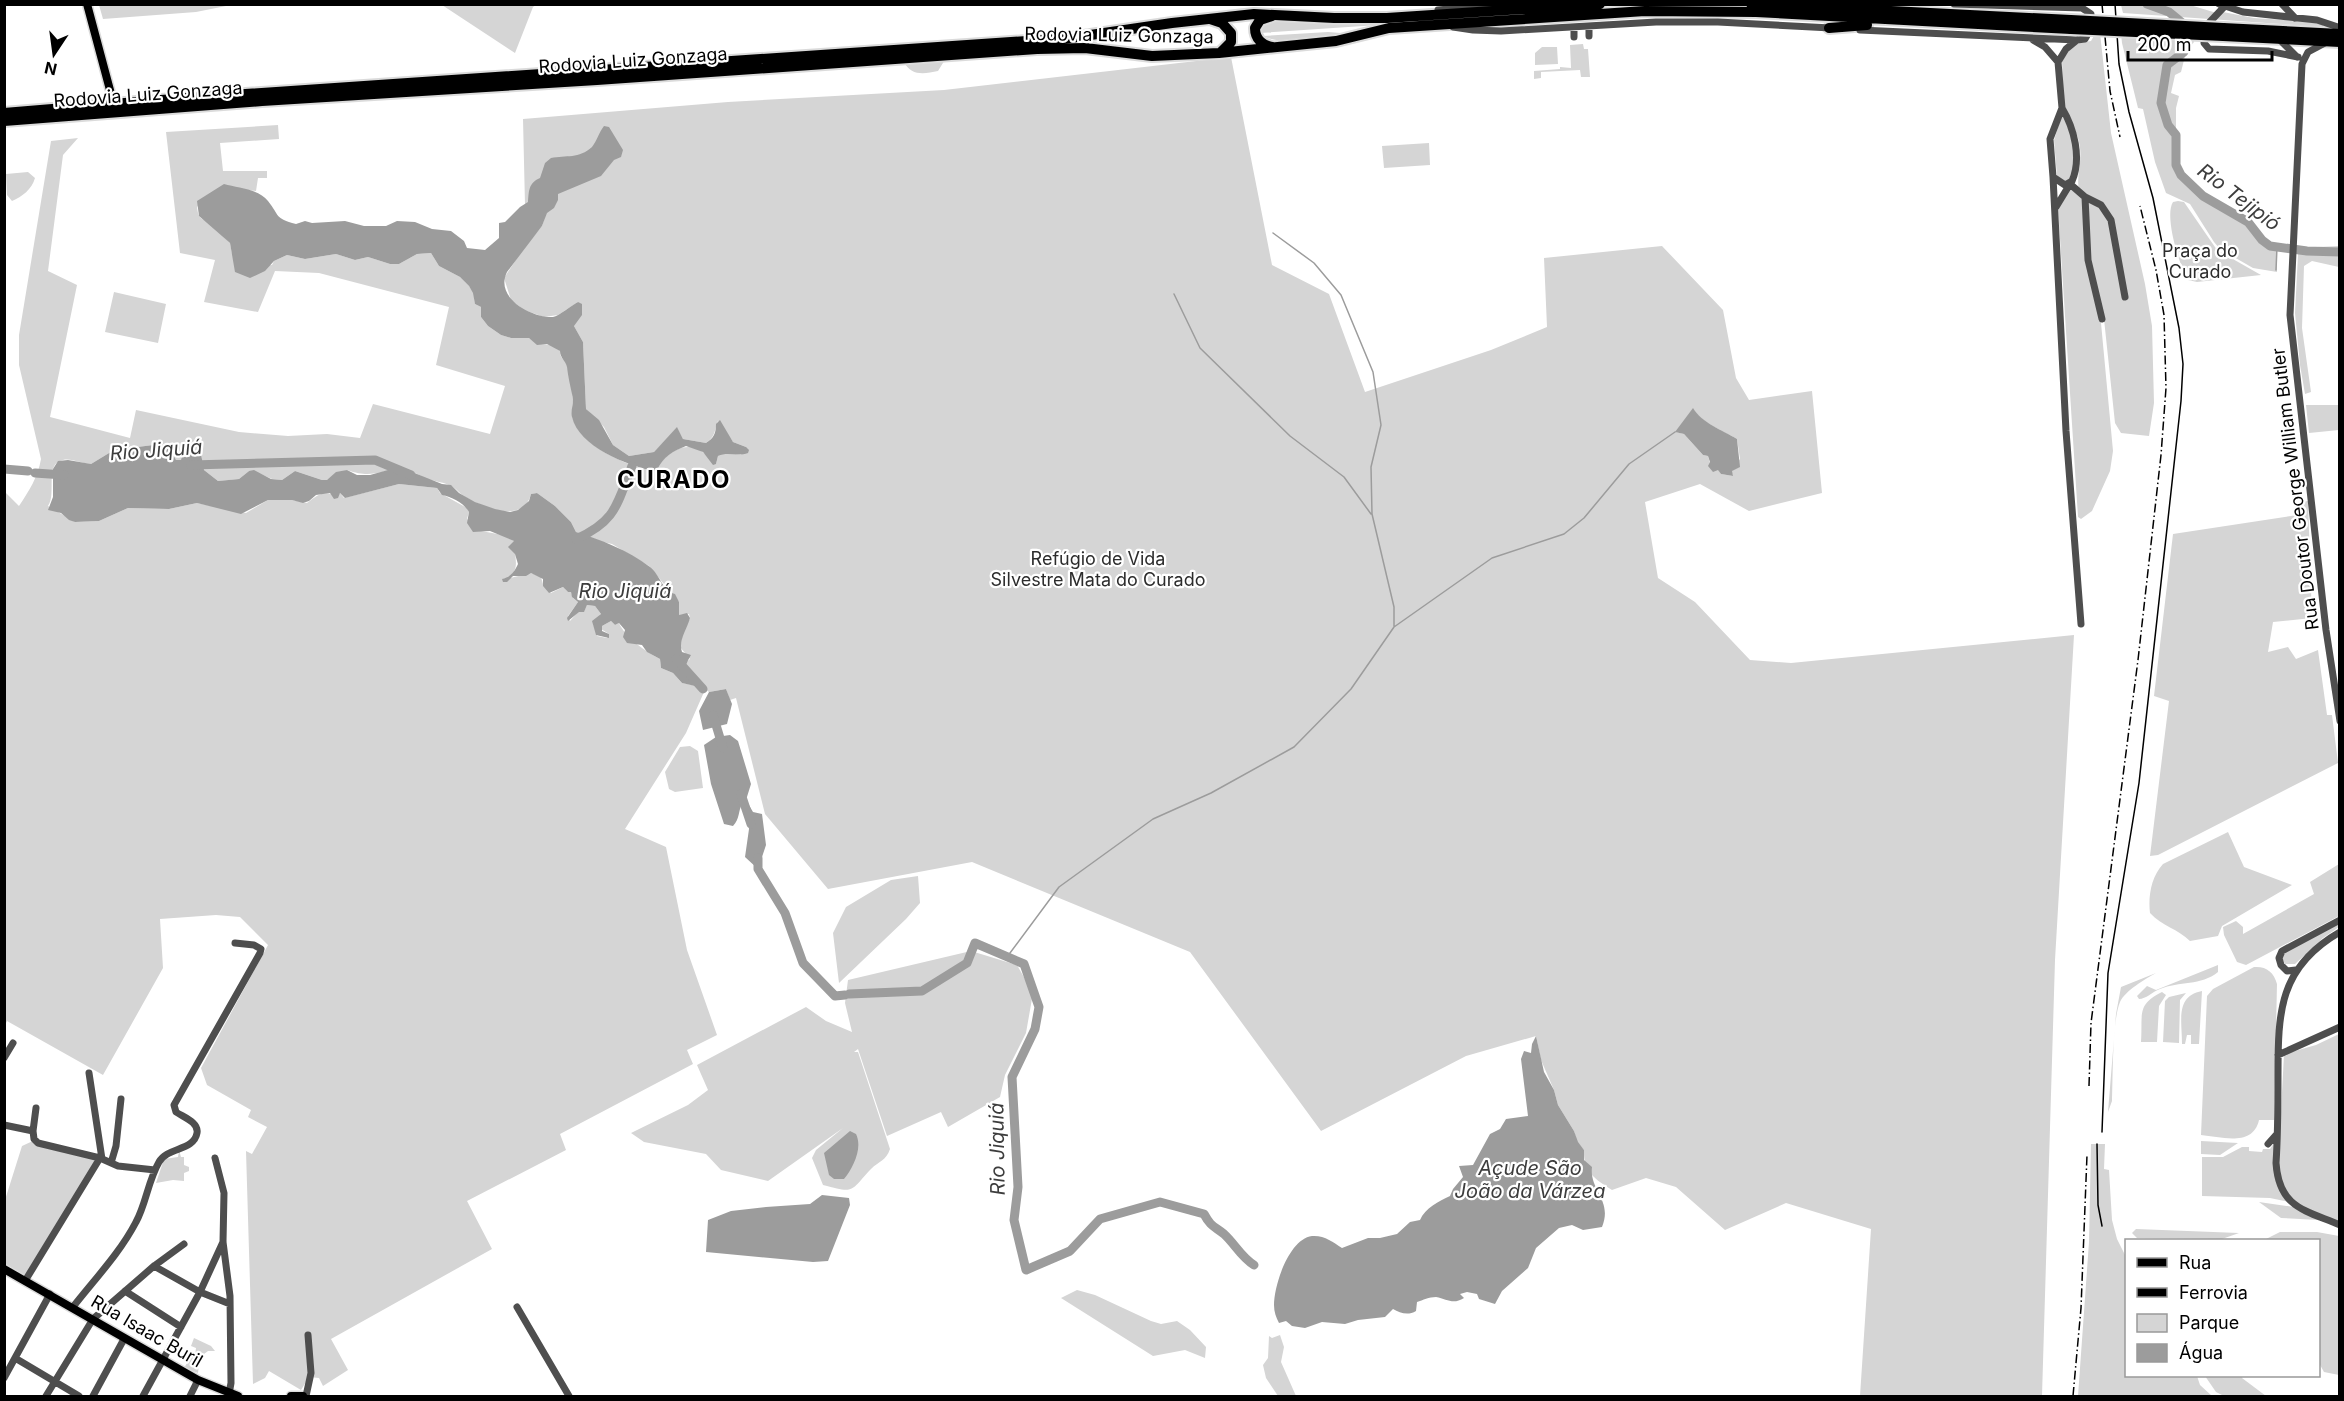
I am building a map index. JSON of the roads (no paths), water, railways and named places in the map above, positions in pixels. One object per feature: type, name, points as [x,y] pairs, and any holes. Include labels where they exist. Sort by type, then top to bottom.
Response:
[{"type":"highway","name":"Rodovia Luiz Gonzaga","points":[[4,113],[173,99],[1034,41],[1254,14],[1387,18],[1600,4]]},
{"type":"highway","name":"Rodovia Luiz Gonzaga","points":[[1751,4],[2223,32],[2318,33],[2339,29]]},
{"type":"highway","points":[[1854,4],[1876,10]]},
{"type":"highway","name":"Rodovia Luiz Gonzaga","points":[[4,121],[262,101],[1037,49],[1085,48],[1152,56],[1220,53],[1336,41],[1389,28],[1645,11],[1693,10],[1902,22],[2071,24]]},
{"type":"highway","points":[[1276,48],[1262,43],[1257,38],[1255,28],[1260,20],[1278,14]]},
{"type":"highway","points":[[1209,18],[1222,23],[1231,33],[1231,42],[1220,53]]},
{"type":"highway","points":[[1829,28],[1902,22]]},
{"type":"highway","name":"Rodovia Luiz Gonzaga","points":[[2223,32],[2280,40],[2340,42]]},
{"type":"main road","points":[[87,4],[114,105]]},
{"type":"main road","name":"Rua Isaac Buril","points":[[4,1269],[163,1361],[232,1396]]},
{"type":"main road","points":[[291,1396],[305,1396]]},
{"type":"street","points":[[1387,18],[1438,10],[1504,4]]},
{"type":"street","points":[[1436,24],[1485,31],[1656,22],[1718,22],[2077,40],[2085,39],[2090,28],[2091,14],[2082,8],[1954,4]]},
{"type":"street","points":[[2282,4],[2295,18]]},
{"type":"street","points":[[2300,61],[2268,51],[2209,49],[2204,43],[2205,27],[2221,6],[2243,12],[2317,20],[2339,29]]},
{"type":"street","points":[[1588,26],[1589,36]]},
{"type":"street","points":[[1574,27],[1574,37]]},
{"type":"street","points":[[2031,38],[2045,48],[2058,62]]},
{"type":"street","points":[[2077,40],[2066,49],[2058,62],[2062,108],[2050,139],[2056,207],[2066,431],[2081,624]]},
{"type":"street","points":[[2280,40],[2300,61]]},
{"type":"street","points":[[2300,61],[2308,52],[2327,42]]},
{"type":"street","name":"Rua Doutor George William Butler","points":[[2300,61],[2291,328],[2326,630],[2340,721]]},
{"type":"street","points":[[2056,207],[2076,170],[2075,147],[2070,121],[2062,108]]},
{"type":"street","points":[[2053,177],[2061,184],[2070,184],[2085,197],[2101,205],[2111,220],[2125,297]]},
{"type":"street","points":[[2085,197],[2088,260],[2102,319]]},
{"type":"street","points":[[2296,970],[2288,971],[2281,965],[2279,958],[2282,951],[2340,920]]},
{"type":"street","points":[[2340,932],[2314,950],[2296,970],[2283,1001],[2278,1055],[2277,1174],[2281,1186],[2294,1206],[2340,1225]]},
{"type":"street","points":[[73,1307],[133,1228],[155,1170],[163,1157],[190,1144],[196,1136],[195,1124],[176,1112],[174,1105],[260,953],[261,949],[257,946],[235,943]]},
{"type":"street","points":[[2278,1055],[2340,1028]]},
{"type":"street","points":[[4,1058],[13,1043]]},
{"type":"street","points":[[25,1281],[101,1158],[89,1073]]},
{"type":"street","points":[[111,1163],[116,1146],[121,1099]]},
{"type":"street","points":[[36,1108],[33,1131],[34,1139],[38,1143],[101,1158],[127,1168],[155,1170]]},
{"type":"street","points":[[4,1125],[33,1131]]},
{"type":"street","points":[[2268,1144],[2275,1139],[2278,1132]]},
{"type":"street","points":[[215,1158],[224,1193],[223,1242],[230,1304],[232,1396]]},
{"type":"street","points":[[143,1396],[200,1292],[223,1242]]},
{"type":"street","points":[[45,1396],[93,1319],[154,1266],[184,1244]]},
{"type":"street","points":[[154,1266],[200,1292],[230,1304]]},
{"type":"street","points":[[125,1291],[181,1327]]},
{"type":"street","points":[[4,1378],[7,1366],[15,1358],[50,1294]]},
{"type":"street","points":[[517,1306],[569,1396]]},
{"type":"street","points":[[305,1396],[311,1373],[308,1335]]},
{"type":"street","points":[[93,1396],[124,1339]]},
{"type":"street","points":[[15,1358],[79,1396]]},
{"type":"street","points":[[190,1396],[198,1380]]},
{"type":"water","points":[[604,126],[609,127],[623,150],[621,157],[614,160],[601,176],[558,194],[554,208],[547,213],[542,226],[507,272],[504,281],[506,290],[517,305],[544,316],[553,317],[578,302],[582,304],[582,315],[574,326],[583,342],[586,409],[599,420],[613,445],[629,456],[654,452],[677,427],[683,439],[706,443],[714,435],[716,424],[720,420],[733,442],[746,447],[749,450],[748,453],[718,456],[716,464],[713,465],[703,452],[686,446],[669,455],[657,470],[653,471],[605,453],[594,446],[576,428],[572,417],[573,397],[567,367],[560,351],[547,344],[537,345],[529,338],[511,338],[501,335],[488,326],[481,317],[481,307],[475,304],[469,286],[460,277],[439,266],[431,253],[417,254],[399,264],[390,264],[368,257],[355,260],[336,254],[305,259],[287,255],[274,261],[265,271],[250,278],[235,272],[230,243],[199,216],[197,201],[224,184],[259,194],[268,201],[278,216],[296,224],[305,221],[312,223],[345,221],[364,226],[386,226],[397,221],[415,222],[432,229],[451,231],[464,241],[467,248],[485,250],[499,238],[499,223],[505,222],[528,202],[530,188],[533,182],[540,178],[545,163],[551,158],[577,155],[587,151],[594,145]]},
{"type":"water","points":[[1693,408],[1707,422],[1737,439],[1740,467],[1732,471],[1733,476],[1721,474],[1718,470],[1713,472],[1708,466],[1710,462],[1708,456],[1703,455],[1684,434],[1675,432]]},
{"type":"water","name":"Rio Jiquiá","points":[[191,439],[187,447],[201,454],[204,470],[218,481],[239,479],[254,470],[271,479],[282,480],[295,471],[327,480],[336,472],[347,470],[357,475],[370,475],[388,470],[407,470],[442,484],[451,485],[459,493],[475,502],[510,512],[518,510],[529,501],[531,494],[537,493],[571,522],[576,532],[633,555],[650,567],[667,589],[675,594],[679,602],[679,615],[687,613],[690,618],[681,644],[682,652],[691,655],[685,673],[704,688],[682,683],[673,673],[661,668],[660,659],[647,652],[642,645],[627,643],[623,637],[625,630],[619,623],[615,625],[611,621],[602,626],[602,631],[609,634],[609,638],[596,635],[592,621],[601,614],[595,606],[587,605],[584,612],[579,612],[568,621],[567,618],[578,602],[572,597],[571,592],[563,587],[549,593],[543,586],[543,579],[531,573],[526,576],[513,576],[507,582],[503,582],[502,579],[512,574],[518,564],[515,554],[508,547],[514,541],[490,531],[473,532],[467,523],[469,512],[467,509],[450,497],[442,495],[437,488],[399,484],[345,498],[340,493],[338,498],[334,499],[330,493],[316,495],[303,503],[292,500],[268,500],[241,514],[197,503],[169,509],[128,508],[99,521],[75,522],[61,513],[48,510],[53,497],[53,469],[58,461],[68,460],[91,464],[114,450],[161,444],[168,447],[176,460],[181,460],[185,442]]},
{"type":"water","points":[[726,689],[732,704],[727,724],[703,730],[699,711],[709,692]]},
{"type":"water","points":[[730,735],[738,741],[751,784],[746,800],[753,812],[762,814],[766,845],[758,869],[745,857],[749,829],[747,808],[742,804],[737,821],[733,826],[724,824],[711,784],[704,745],[716,737]]},
{"type":"water","name":"Açude São João da Várzea","points":[[1536,1036],[1544,1072],[1554,1090],[1558,1105],[1584,1150],[1584,1160],[1592,1167],[1594,1182],[1605,1209],[1602,1227],[1583,1230],[1572,1225],[1559,1228],[1536,1248],[1528,1268],[1502,1291],[1495,1304],[1479,1299],[1477,1294],[1467,1292],[1460,1294],[1464,1298],[1457,1301],[1436,1297],[1417,1302],[1416,1311],[1407,1314],[1393,1309],[1385,1317],[1345,1324],[1322,1322],[1305,1328],[1292,1326],[1286,1321],[1279,1323],[1274,1308],[1277,1286],[1284,1264],[1296,1245],[1312,1236],[1328,1239],[1342,1248],[1368,1238],[1397,1234],[1410,1222],[1420,1220],[1433,1205],[1450,1196],[1463,1177],[1459,1166],[1473,1165],[1490,1134],[1500,1129],[1506,1119],[1528,1116],[1521,1059],[1524,1051],[1531,1053]]},
{"type":"water","points":[[850,1131],[856,1134],[858,1140],[856,1158],[844,1179],[834,1179],[829,1175],[824,1153]]},
{"type":"water","points":[[822,1195],[849,1198],[850,1205],[828,1261],[813,1262],[706,1252],[708,1220],[731,1211],[810,1204]]},
{"type":"waterway","name":"Rio Tejipió","points":[[2147,4],[2169,12],[2186,26],[2184,52],[2167,65],[2161,103],[2168,125],[2176,135],[2176,165],[2181,175],[2203,196],[2248,222],[2262,240],[2270,246],[2307,251],[2340,252]]},
{"type":"waterway","points":[[1273,233],[1314,263],[1341,295],[1373,372],[1381,425],[1371,467],[1372,514],[1394,607],[1394,626]]},
{"type":"waterway","points":[[2276,270],[2277,247]]},
{"type":"waterway","points":[[1174,294],[1200,348],[1290,436],[1344,477],[1371,514]]},
{"type":"waterway","points":[[1007,957],[1059,887],[1153,819],[1211,793],[1294,747],[1351,689],[1394,627],[1492,558],[1564,534],[1584,518],[1629,464],[1675,432]]},
{"type":"waterway","name":"Rio Jiquiá","points":[[191,465],[375,460],[411,475]]},
{"type":"waterway","points":[[576,539],[590,532],[608,518],[614,510],[632,466]]},
{"type":"waterway","name":"Rio Jiquiá","points":[[4,469],[28,471]]},
{"type":"waterway","name":"Rio Jiquiá","points":[[35,473],[64,475]]},
{"type":"waterway","name":"Rio Jiquiá","points":[[676,659],[703,689]]},
{"type":"waterway","name":"Rio Jiquiá","points":[[713,715],[723,748]]},
{"type":"waterway","name":"Rio Jiquiá","points":[[741,794],[751,824]]},
{"type":"waterway","name":"Rio Jiquiá","points":[[758,858],[758,869],[785,913],[803,963],[835,996],[845,995]]},
{"type":"waterway","name":"Rio Jiquiá","points":[[849,994],[922,991],[967,963],[975,943],[1024,964],[1039,1007],[1035,1029],[1012,1077],[1018,1187],[1014,1220],[1026,1270],[1070,1251],[1100,1219],[1160,1202],[1204,1214],[1211,1224],[1254,1265]]},
{"type":"tram line","points":[[2102,1132],[2108,973],[2139,783],[2181,401],[2183,364],[2179,328],[2153,198],[2129,112],[2119,64],[2115,4]]},
{"type":"tram line","points":[[2097,1144],[2098,1205],[2102,1226]]},
{"type":"railway","points":[[2102,4],[2110,91],[2120,137]]},
{"type":"railway","points":[[2089,1086],[2091,1023],[2138,660],[2161,455],[2166,388],[2164,315],[2156,270],[2140,206]]},
{"type":"railway","points":[[2073,1396],[2081,1308],[2087,1155]]},
{"type":"district","name":"CURADO","points":[[674,479]]},
{"type":"park label","name":"Praça do Curado","points":[[2200,260]]},
{"type":"park label","name":"Refúgio de Vida Silvestre Mata do Curado","points":[[1098,568]]}]
